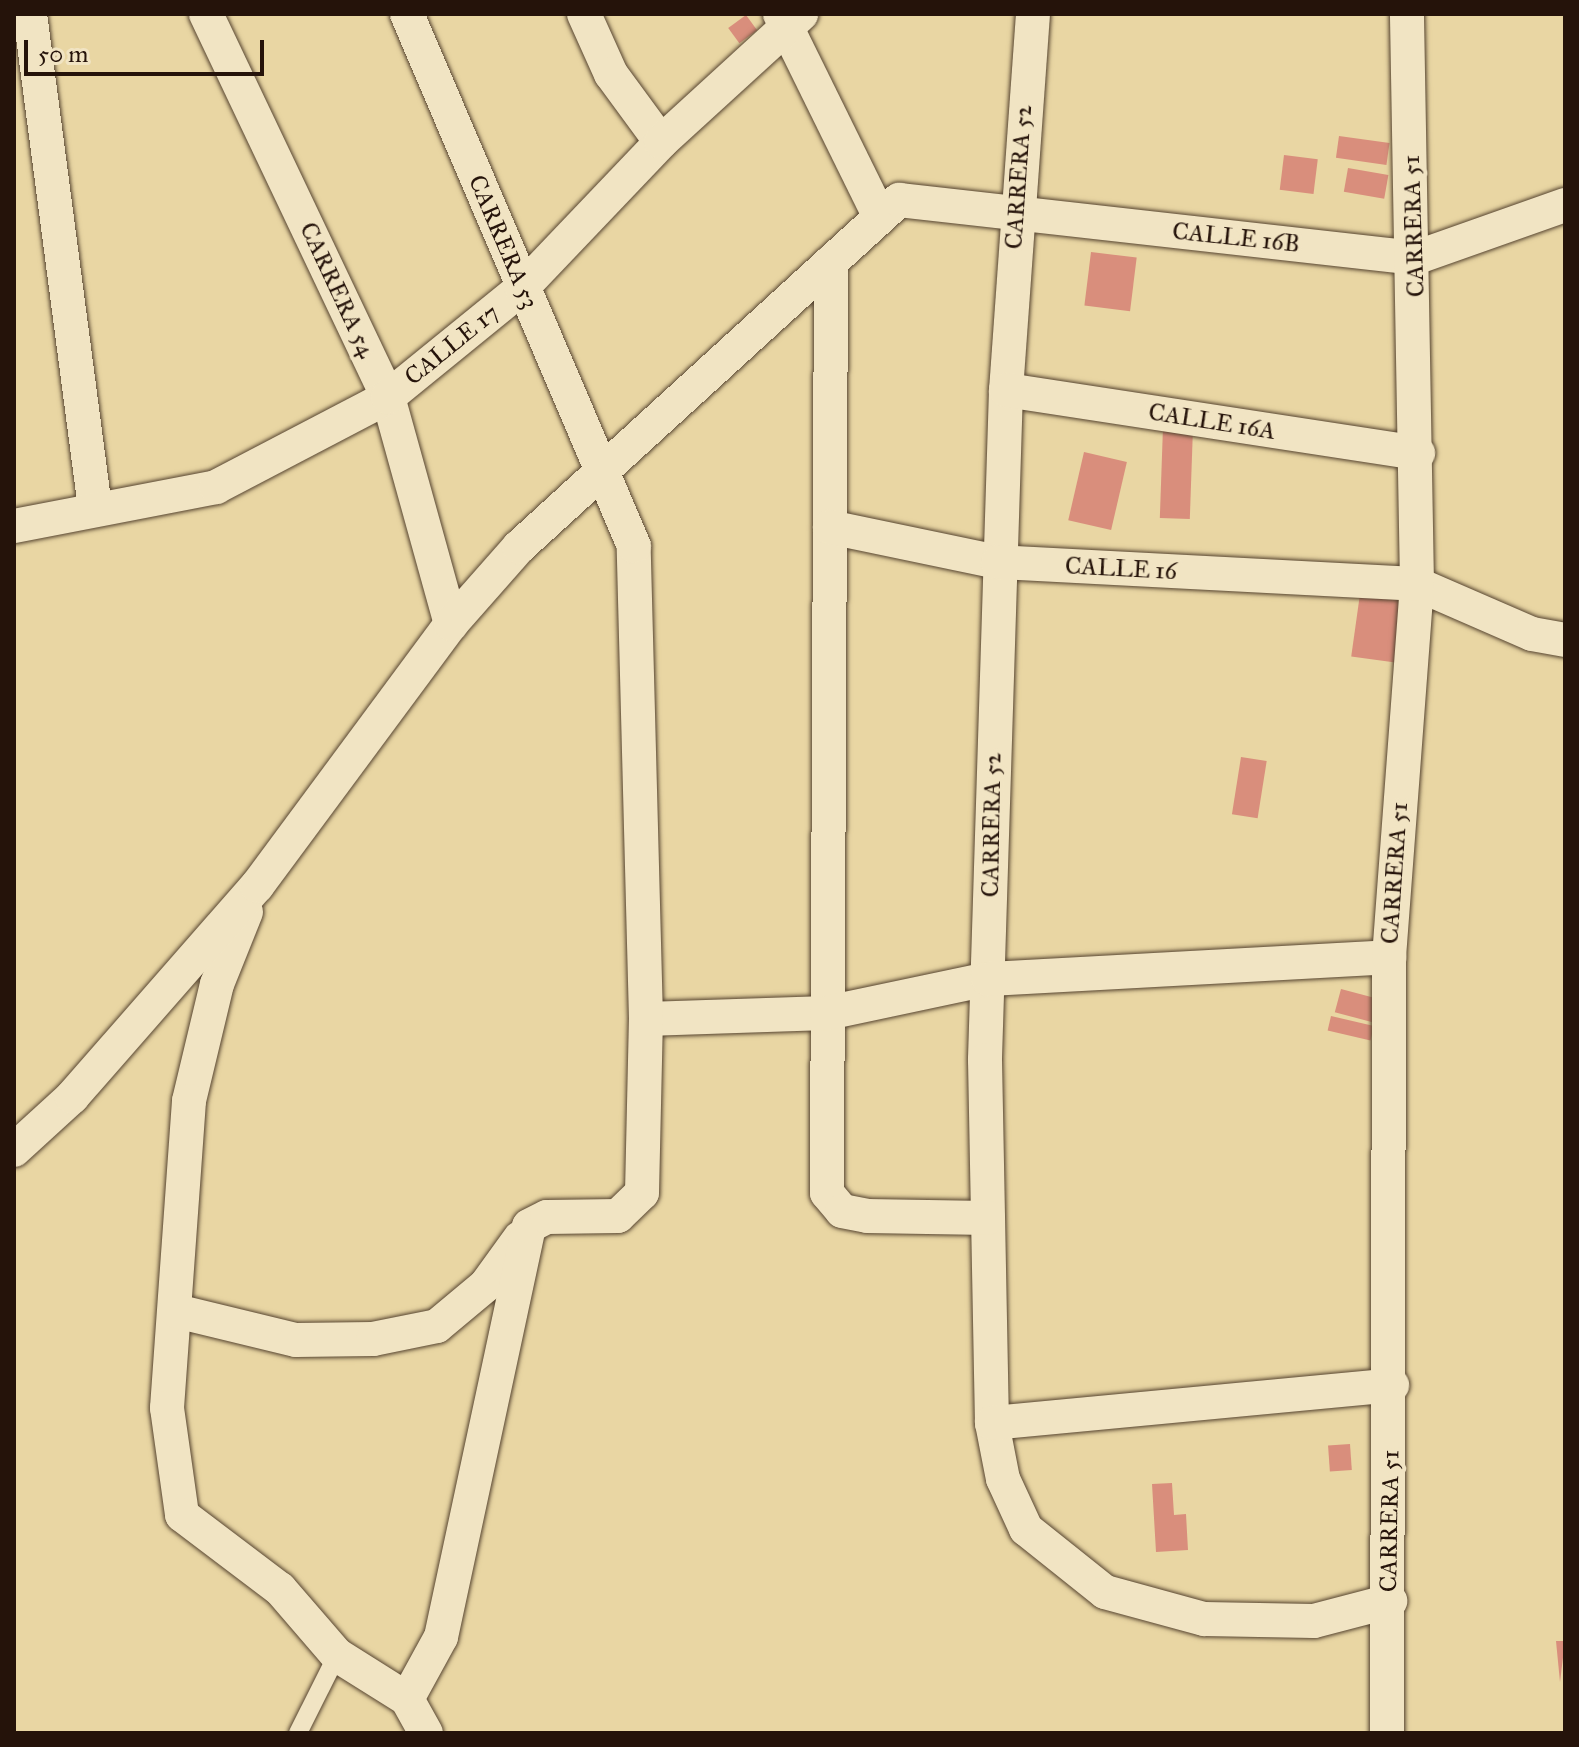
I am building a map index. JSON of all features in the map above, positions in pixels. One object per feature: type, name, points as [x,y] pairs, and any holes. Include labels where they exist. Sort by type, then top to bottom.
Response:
[{"type":"street","points":[[30,14],[95,509]]},
{"type":"street","name":"CARRERA 54","points":[[206,14],[388,397],[451,624]]},
{"type":"street","name":"CARRERA 53","points":[[407,14],[522,288],[604,467],[634,546],[646,1019],[642,1193],[618,1216],[547,1217],[529,1226]]},
{"type":"street","points":[[584,14],[611,74],[661,142]]},
{"type":"street","name":"CARRERA 52","points":[[1033,14],[1015,214],[1006,390],[998,562],[988,979],[992,1423],[1003,1479],[1026,1529],[1105,1592],[1204,1619],[1314,1621],[1390,1601]]},
{"type":"street","name":"CARRERA 51","points":[[1387,1733],[1392,1385],[1389,957],[1417,584],[1415,258],[1407,14]]},
{"type":"street","points":[[14,1150],[72,1097],[257,886],[451,624],[604,467],[889,208],[788,18]]},
{"type":"street","name":"CALLE 17","points":[[14,526],[216,487],[388,397],[522,288],[661,142],[788,18]]},
{"type":"street","name":"CALLE 16B","points":[[889,208],[1015,214],[1415,258],[1565,205]]},
{"type":"street","points":[[831,262],[827,1193],[842,1211],[867,1216],[988,1218]]},
{"type":"street","name":"CALLE 16A","points":[[1006,390],[1418,453]]},
{"type":"street","name":"CALLE 16","points":[[830,527],[998,562],[1417,584]]},
{"type":"street","points":[[1417,584],[1532,634],[1565,640]]},
{"type":"street","points":[[257,886],[217,984],[189,1101],[167,1408],[182,1515],[280,1589],[337,1655],[407,1699],[426,1733]]},
{"type":"street","points":[[646,1019],[827,1013],[988,979],[1389,957]]},
{"type":"street","points":[[176,1311],[296,1340],[373,1339],[437,1326],[486,1285],[529,1226]]},
{"type":"street","points":[[407,1699],[441,1637],[529,1226]]},
{"type":"street","points":[[992,1423],[1392,1385]]},
{"type":"lane","points":[[298,1733],[337,1655]]},
{"type":"building","points":[[746,15],[757,30],[739,43],[728,28]]},
{"type":"building","points":[[1339,136],[1390,143],[1386,165],[1336,158]]},
{"type":"building","points":[[1284,155],[1318,159],[1313,194],[1280,190]]},
{"type":"building","points":[[1348,168],[1388,175],[1384,199],[1344,192]]},
{"type":"building","points":[[1091,252],[1137,258],[1130,311],[1084,306]]},
{"type":"building","points":[[1163,427],[1193,428],[1190,519],[1160,518]]},
{"type":"building","points":[[1084,452],[1127,462],[1111,530],[1068,520]]},
{"type":"building","points":[[1360,594],[1410,601],[1401,663],[1351,656]]},
{"type":"building","points":[[1241,757],[1267,761],[1258,818],[1232,814]]},
{"type":"building","points":[[1341,989],[1381,1000],[1374,1023],[1335,1012]]},
{"type":"building","points":[[1331,1016],[1374,1026],[1370,1041],[1328,1031]]},
{"type":"building","points":[[1350,1444],[1352,1470],[1330,1471],[1328,1446]]},
{"type":"building","points":[[1172,1483],[1174,1515],[1186,1514],[1188,1550],[1156,1552],[1152,1484]]},
{"type":"building","points":[[1556,1641],[1565,1641],[1560,1682]]}]
